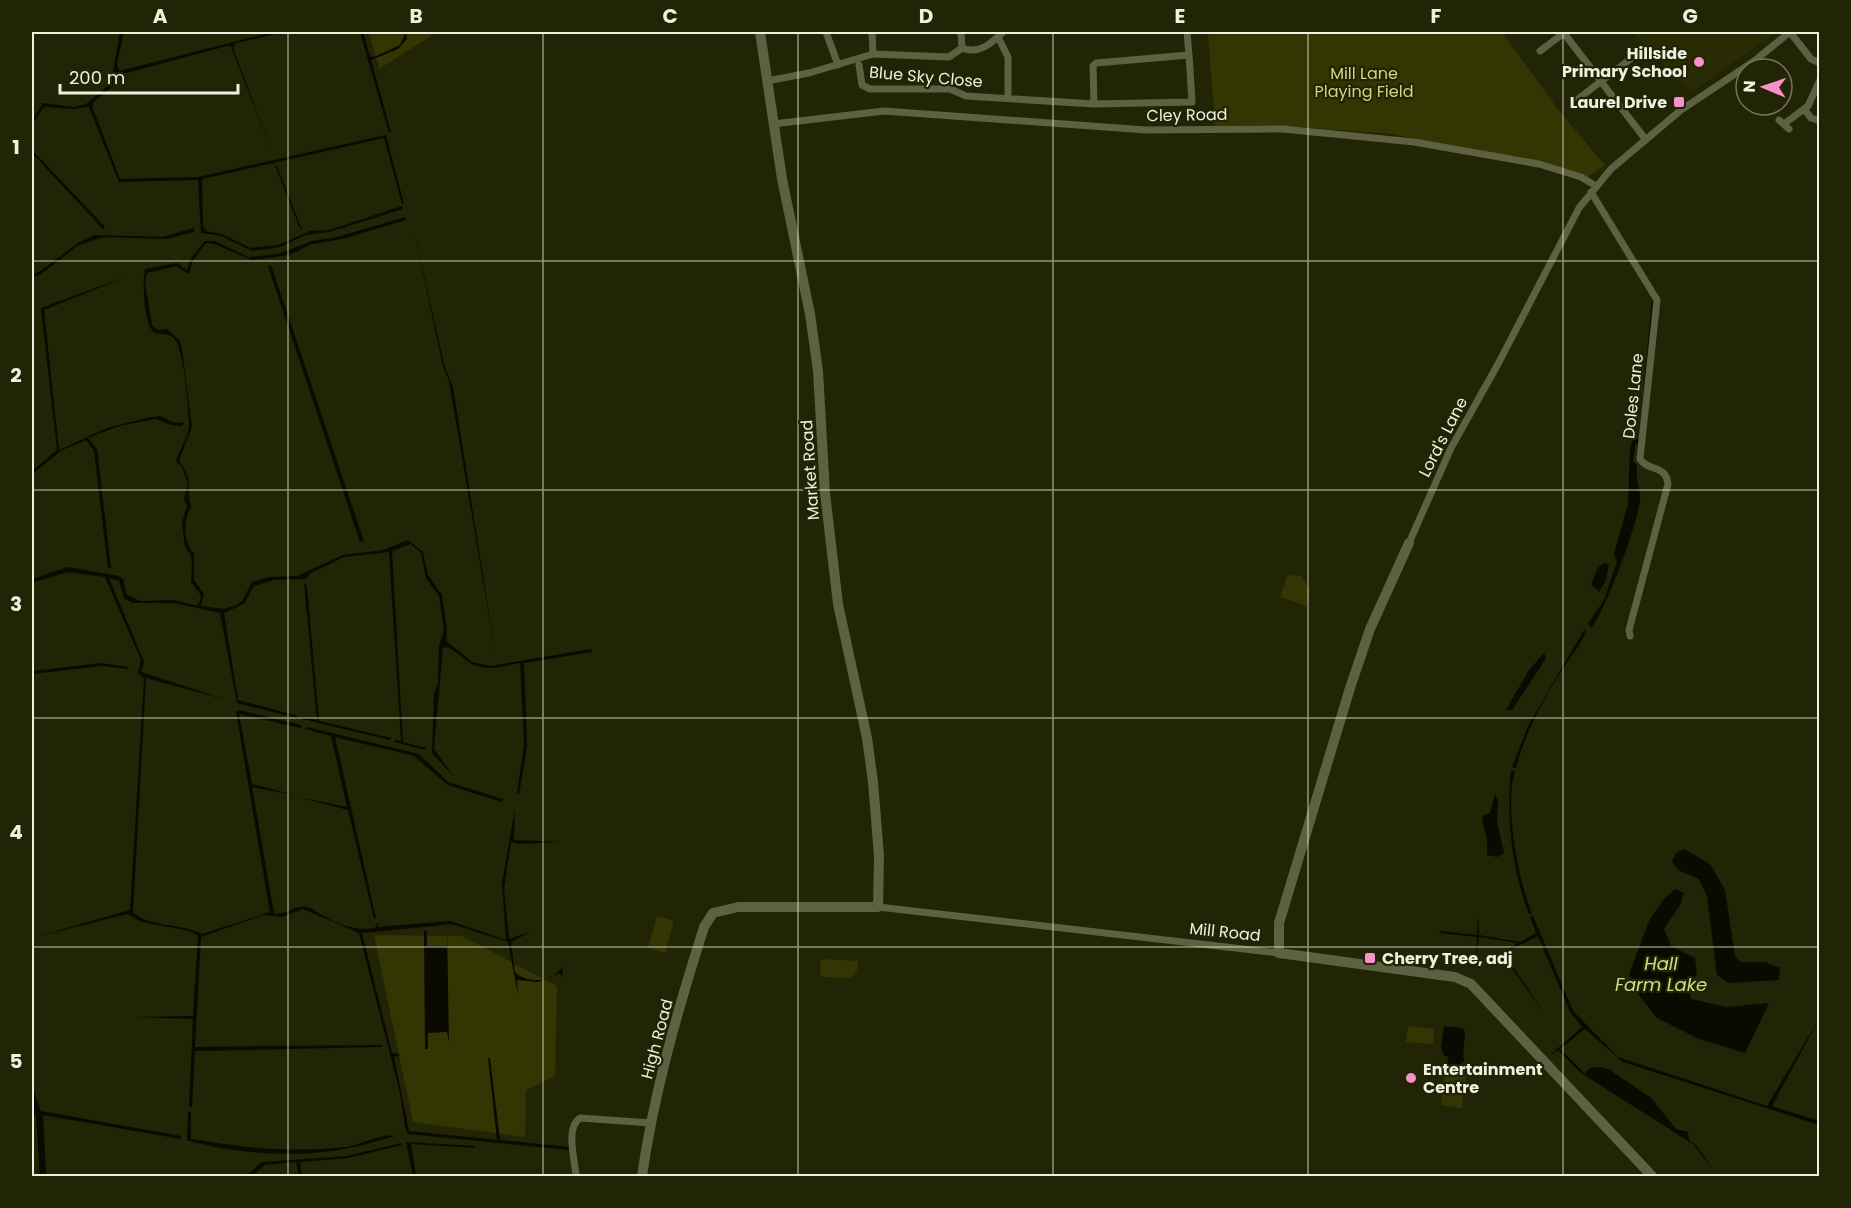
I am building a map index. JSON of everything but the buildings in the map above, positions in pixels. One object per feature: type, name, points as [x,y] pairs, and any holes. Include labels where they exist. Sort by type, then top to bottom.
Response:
[{"type":"street","name":"Market Road","points":[[760,32],[773,124],[818,371],[825,493],[838,604],[867,738],[873,782],[879,856],[878,907]]},
{"type":"street","points":[[826,32],[838,66]]},
{"type":"street","points":[[872,32],[873,54]]},
{"type":"street","points":[[961,32],[963,48]]},
{"type":"street","points":[[1094,104],[1093,66],[1096,63],[1189,55],[1187,32]]},
{"type":"street","points":[[1540,51],[1564,32],[1646,140]]},
{"type":"street","points":[[1790,32],[1811,59],[1820,63]]},
{"type":"street","name":"Lord's Lane","points":[[1279,953],[1280,923],[1350,688],[1370,629],[1452,448],[1498,364],[1564,233],[1593,189],[1611,169],[1687,106],[1753,62],[1790,32]]},
{"type":"street","points":[[767,81],[838,66],[873,54],[949,57],[963,48],[979,49],[1000,34]]},
{"type":"street","name":"Blue Sky Close","points":[[1000,34],[1008,57],[1008,97]]},
{"type":"street","name":"Blue Sky Close","points":[[859,65],[864,88],[950,89],[966,96],[1094,104],[1192,102],[1189,55]]},
{"type":"street","points":[[1578,99],[1633,57]]},
{"type":"street","points":[[1784,124],[1804,109],[1815,95],[1820,80]]},
{"type":"street","points":[[1804,109],[1811,118],[1820,121]]},
{"type":"street","name":"Cley Road","points":[[773,124],[884,111],[1146,130],[1283,129],[1414,142],[1539,164],[1581,177],[1593,189]]},
{"type":"street","name":"Doles Lane","points":[[1593,189],[1657,300],[1640,459],[1643,464],[1661,469],[1667,476],[1668,484],[1629,630],[1630,636]]},
{"type":"street","name":"Mill Road","points":[[713,913],[738,907],[878,907],[1279,953],[1455,977],[1471,984],[1652,1176]]},
{"type":"street","name":"High Road","points":[[642,1176],[651,1123],[693,963],[704,927],[713,913]]},
{"type":"street","points":[[576,1176],[572,1130],[575,1121],[580,1118],[651,1123]]},
{"type":"shaded area","name":"Hillside Primary School","points":[[1633,32],[1776,32],[1741,57],[1734,57],[1734,62],[1691,93]]},
{"type":"green space","points":[[369,32],[431,32],[431,36],[379,69]]},
{"type":"green space","name":"Mill Lane Playing Field","points":[[1208,32],[1502,32],[1560,112],[1605,165],[1587,177],[1393,134],[1269,125],[1215,126]]},
{"type":"green space","points":[[1287,575],[1301,576],[1304,580],[1309,590],[1307,606],[1280,597]]},
{"type":"green space","points":[[657,916],[674,921],[665,953],[648,948]]},
{"type":"green space","points":[[374,935],[462,936],[557,986],[555,1076],[526,1090],[525,1137],[413,1122]]},
{"type":"green space","points":[[821,959],[858,961],[857,971],[850,978],[823,977],[820,974]]},
{"type":"green space","points":[[1408,1026],[1434,1029],[1433,1044],[1406,1042]]},
{"type":"green space","points":[[1445,1072],[1466,1075],[1462,1108],[1441,1105]]},
{"type":"water","points":[[120,32],[124,32],[117,63],[119,71],[273,32],[285,32],[236,43],[233,48],[273,155],[231,47],[227,46],[119,75],[116,83],[94,102],[92,106],[120,179],[198,177],[386,135],[404,204],[402,204],[384,138],[202,179],[203,226],[206,231],[221,234],[251,248],[278,245],[310,231],[330,230],[402,206],[403,209],[329,232],[305,235],[280,247],[252,251],[219,235],[201,233],[198,180],[119,182],[89,107],[75,109],[44,107],[32,124],[32,121],[43,103],[74,107],[86,104],[111,83]]},
{"type":"water","points":[[360,32],[363,32],[370,56],[374,57],[400,45],[406,32],[407,39],[398,49],[371,60],[391,132],[389,133]]},
{"type":"water","points":[[32,150],[105,227],[103,229],[32,153]]},
{"type":"water","points":[[406,217],[406,220],[342,239],[312,244],[289,255],[252,260],[214,244],[206,243],[192,262],[189,274],[176,266],[147,273],[145,282],[152,326],[158,330],[167,329],[180,341],[182,350],[192,427],[179,460],[188,479],[191,507],[185,531],[190,549],[194,554],[194,580],[204,594],[201,606],[224,609],[237,605],[242,601],[252,582],[269,577],[297,576],[343,555],[383,550],[408,540],[423,552],[428,575],[442,595],[447,629],[446,641],[472,662],[490,666],[591,649],[592,652],[524,663],[527,746],[519,795],[517,793],[524,744],[520,663],[483,668],[443,647],[434,749],[454,777],[432,753],[434,693],[438,684],[439,646],[444,630],[439,596],[426,578],[421,553],[411,544],[392,551],[403,742],[426,748],[425,750],[395,742],[395,740],[401,741],[389,552],[344,557],[309,574],[306,579],[274,580],[254,586],[244,604],[224,613],[238,700],[298,716],[297,718],[237,703],[220,613],[174,603],[132,603],[124,598],[119,581],[109,578],[144,662],[141,672],[227,700],[146,678],[133,913],[149,921],[185,928],[202,934],[270,912],[236,712],[239,710],[301,725],[301,728],[239,714],[252,784],[294,795],[252,787],[274,913],[307,907],[328,919],[361,929],[375,928],[377,922],[378,927],[450,921],[506,940],[502,883],[515,809],[514,840],[559,842],[521,844],[511,842],[504,889],[509,939],[530,932],[511,942],[515,972],[526,979],[546,979],[538,982],[517,980],[518,995],[508,942],[452,924],[362,933],[392,1053],[399,1054],[394,1057],[409,1131],[497,1140],[488,1058],[490,1058],[500,1140],[570,1147],[570,1150],[408,1134],[400,1093],[359,933],[303,909],[282,917],[263,915],[201,937],[195,1047],[382,1045],[382,1047],[195,1051],[192,1107],[189,1106],[193,1019],[134,1017],[193,1016],[198,936],[190,931],[142,922],[127,914],[32,938],[130,910],[144,679],[138,673],[141,660],[105,577],[68,572],[32,583],[32,579],[68,567],[119,576],[123,579],[126,594],[140,601],[174,600],[197,606],[201,599],[200,593],[191,582],[191,555],[185,547],[182,523],[187,506],[184,500],[188,483],[182,467],[176,461],[189,426],[184,371],[180,350],[175,339],[169,335],[154,332],[148,321],[144,292],[145,269],[177,263],[187,270],[190,260],[205,241],[215,241],[248,257],[278,254],[312,241],[337,237]]},
{"type":"water","points":[[413,226],[444,364],[453,387],[496,657],[449,381],[443,366]]},
{"type":"water","points":[[194,228],[194,232],[166,239],[107,237],[97,239],[77,246],[40,275],[32,277],[78,243],[95,235],[162,237]]},
{"type":"water","points":[[271,265],[364,541],[360,542],[268,266]]},
{"type":"water","points":[[131,275],[44,310],[59,450],[107,428],[151,417],[160,416],[172,422],[184,423],[182,426],[171,425],[155,419],[119,426],[88,438],[97,449],[111,568],[108,568],[94,451],[86,440],[62,450],[32,474],[32,471],[57,450],[41,308]]},
{"type":"water","points":[[1652,299],[1654,301],[1641,440],[1635,446],[1633,461],[1637,466],[1640,503],[1622,562],[1605,603],[1591,628],[1588,624],[1604,600],[1617,562],[1614,554],[1628,504],[1630,448],[1633,440],[1639,438]]},
{"type":"water","points":[[1603,563],[1609,564],[1606,580],[1599,592],[1591,584],[1598,568]]},
{"type":"water","points":[[304,583],[307,586],[319,721],[391,738],[390,740],[302,719],[302,717],[317,720]]},
{"type":"water","points":[[1584,630],[1586,631],[1582,641],[1536,716],[1524,741],[1516,768],[1512,767],[1528,726]]},
{"type":"water","points":[[1544,653],[1546,658],[1512,710],[1506,710],[1529,670]]},
{"type":"water","points":[[101,663],[129,667],[128,669],[102,666],[32,674],[32,671]]},
{"type":"water","points":[[307,727],[419,754],[448,782],[503,799],[502,802],[448,785],[414,756],[335,737],[376,918],[374,919],[348,810],[298,797],[347,807],[331,736],[305,729]]},
{"type":"water","points":[[1511,771],[1515,771],[1511,804],[1514,843],[1522,882],[1532,914],[1529,914],[1518,880],[1512,844],[1509,807]]},
{"type":"water","points":[[1495,794],[1498,800],[1497,821],[1504,853],[1497,857],[1487,855],[1487,840],[1482,820],[1484,815],[1490,813]]},
{"type":"water","points":[[1684,849],[1710,864],[1725,890],[1735,956],[1740,962],[1765,962],[1780,968],[1779,980],[1729,983],[1717,975],[1707,896],[1699,879],[1678,870],[1672,861],[1676,853]]},
{"type":"water","name":"Hall Farm Lake","points":[[1675,889],[1684,893],[1680,905],[1664,929],[1671,946],[1695,958],[1697,975],[1688,983],[1691,999],[1726,1007],[1769,1003],[1745,1053],[1699,1039],[1657,1018],[1635,990],[1629,974],[1649,921],[1664,899]]},
{"type":"water","points":[[1478,916],[1479,935],[1520,942],[1536,933],[1530,917],[1533,916],[1573,1011],[1618,1057],[1767,1106],[1819,1019],[1772,1106],[1819,1121],[1819,1125],[1623,1062],[1585,1029],[1560,1049],[1585,1074],[1590,1068],[1602,1067],[1651,1098],[1676,1129],[1688,1132],[1689,1140],[1697,1146],[1714,1171],[1693,1144],[1581,1073],[1558,1050],[1548,1057],[1582,1027],[1570,1012],[1538,936],[1504,953],[1546,1016],[1501,953],[1518,943],[1479,937],[1476,962],[1477,937],[1439,933],[1440,931],[1477,935]]},
{"type":"water","points":[[447,928],[449,1043],[447,1032],[428,1033],[428,1049],[425,1049],[424,931],[427,931],[427,946],[447,946]]},
{"type":"water","points":[[562,967],[563,978],[560,973],[553,976]]},
{"type":"water","points":[[1444,1026],[1463,1028],[1465,1033],[1463,1057],[1465,1060],[1459,1066],[1447,1064],[1448,1056],[1444,1056],[1441,1047]]},
{"type":"water","points":[[32,1087],[41,1111],[181,1136],[181,1139],[43,1115],[46,1176],[40,1176],[36,1115],[32,1112]]},
{"type":"water","points":[[188,1112],[191,1112],[191,1139],[250,1147],[325,1149],[346,1147],[383,1136],[394,1136],[326,1152],[286,1154],[224,1149],[187,1140]]},
{"type":"water","points":[[406,1142],[475,1146],[475,1148],[411,1144],[416,1176],[413,1176]]},
{"type":"water","points":[[402,1143],[402,1145],[348,1158],[300,1162],[302,1176],[299,1176],[296,1162],[265,1165],[252,1176],[246,1176],[262,1162],[347,1156]]},
{"type":"waterway","points":[[276,166],[301,229]]},
{"type":"place","name":"Hillside Primary School","points":[[1699,62]]},
{"type":"place","name":"Laurel Drive","points":[[1679,102]]},
{"type":"place","name":"Cherry Tree, adj","points":[[1370,958]]},
{"type":"place","name":"Entertainment Centre","points":[[1411,1078]]}]
